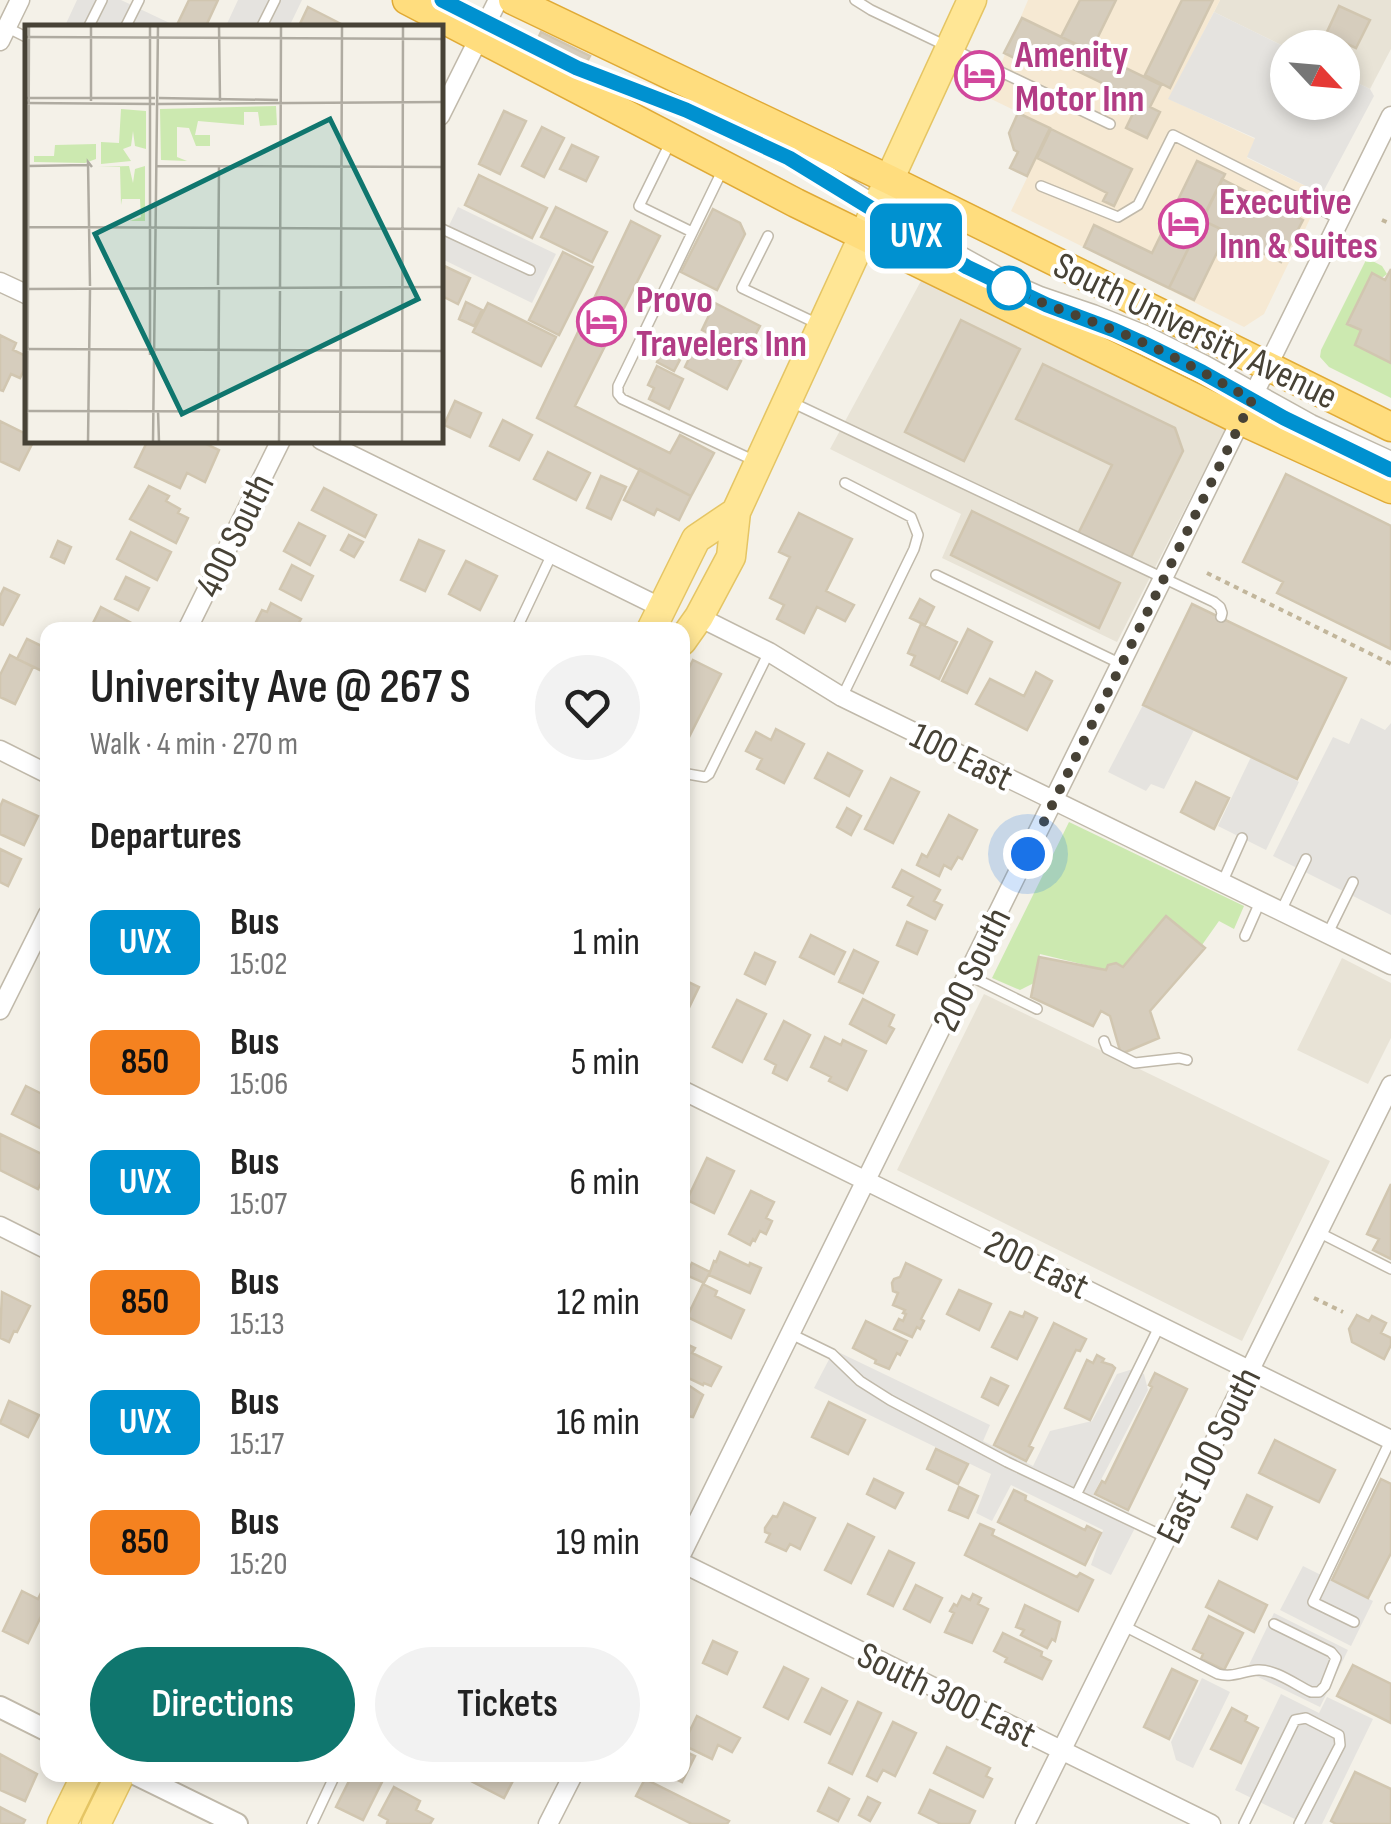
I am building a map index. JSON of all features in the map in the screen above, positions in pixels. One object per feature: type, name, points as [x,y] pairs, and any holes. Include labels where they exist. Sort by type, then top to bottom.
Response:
[{"type":"highway","name":"South University Avenue","points":[[408,0],[483,29],[724,167],[875,206],[1255,394],[1391,427]]},
{"type":"highway","name":"South University Avenue","points":[[499,1],[875,206],[1255,394],[1391,488]]},
{"type":"main road","points":[[690,630],[731,557],[736,512],[758,462],[975,0]]},
{"type":"main road","points":[[657,619],[696,540],[736,512]]},
{"type":"main road","points":[[62,1824],[83,1782]]},
{"type":"main road","points":[[96,1824],[117,1782]]},
{"type":"street","points":[[3,34],[20,0]]},
{"type":"street","points":[[442,112],[499,1]]},
{"type":"street","name":"200 South","points":[[690,1537],[1390,122]]},
{"type":"street","points":[[0,282],[25,294]]},
{"type":"street","name":"400 South","points":[[191,622],[280,442]]},
{"type":"street","points":[[325,442],[552,554],[657,619]]},
{"type":"street","name":"100 East","points":[[699,618],[769,652],[842,697],[1391,965]]},
{"type":"street","points":[[0,750],[40,770]]},
{"type":"street","points":[[0,1010],[40,930]]},
{"type":"street","name":"East 100 South","points":[[1025,1824],[1391,1085]]},
{"type":"street","name":"200 East","points":[[690,1094],[1391,1440]]},
{"type":"street","points":[[0,1226],[40,1246]]},
{"type":"street","name":"South 300 East","points":[[690,1567],[1211,1824]]},
{"type":"street","points":[[0,1707],[40,1727]]},
{"type":"street","points":[[151,1782],[237,1824]]},
{"type":"street","points":[[551,1823],[569,1782]]},
{"type":"lane","points":[[90,25],[102,0]]},
{"type":"lane","points":[[126,25],[139,0]]},
{"type":"lane","points":[[262,25],[275,0]]},
{"type":"lane","points":[[442,0],[483,29],[686,110],[773,150],[875,206]]},
{"type":"lane","points":[[855,0],[1110,124]]},
{"type":"lane","points":[[499,1],[618,62]]},
{"type":"lane","points":[[702,105],[807,158],[875,206]]},
{"type":"lane","points":[[1041,186],[1118,217],[1138,204],[1173,134],[1340,220]]},
{"type":"lane","points":[[672,139],[638,206],[692,232]]},
{"type":"lane","points":[[724,167],[618,386],[618,394],[758,462]]},
{"type":"lane","points":[[442,229],[530,270]]},
{"type":"lane","points":[[768,236],[742,288],[821,326]]},
{"type":"lane","points":[[1255,394],[1391,456]]},
{"type":"lane","points":[[1255,394],[1284,418],[1391,470]]},
{"type":"lane","points":[[787,400],[1214,602],[1220,607],[1221,617]]},
{"type":"lane","points":[[842,697],[918,535],[911,517],[845,483]]},
{"type":"lane","points":[[520,622],[552,554]]},
{"type":"lane","points":[[936,576],[1121,664]]},
{"type":"lane","points":[[690,774],[709,774],[769,652]]},
{"type":"lane","points":[[1222,883],[1242,838]]},
{"type":"lane","points":[[1281,912],[1306,859]]},
{"type":"lane","points":[[1327,934],[1353,882]]},
{"type":"lane","points":[[1245,936],[1260,902]]},
{"type":"lane","points":[[968,975],[1037,1009]]},
{"type":"lane","points":[[1104,1042],[1107,1049],[1136,1063],[1187,1060]]},
{"type":"lane","points":[[1318,1232],[1391,1269]]},
{"type":"lane","points":[[1076,1495],[1160,1325]]},
{"type":"lane","points":[[791,1334],[832,1354],[860,1381],[890,1400],[1007,1462],[1167,1538]]},
{"type":"lane","points":[[1354,1622],[1312,1602],[1391,1440]]},
{"type":"lane","points":[[1124,1626],[1218,1674],[1229,1677],[1267,1670],[1311,1692],[1319,1692],[1336,1658],[1274,1624]]},
{"type":"lane","points":[[1244,1824],[1295,1720],[1306,1718],[1339,1735],[1340,1744],[1299,1824]]},
{"type":"lane","points":[[312,1824],[333,1782]]},
{"type":"path","points":[[1382,220],[1391,224]]},
{"type":"path","points":[[1206,572],[1391,664]]},
{"type":"path","points":[[1314,1298],[1343,1312]]},
{"type":"shaded area","points":[[77,0],[121,0],[174,25],[65,25]]},
{"type":"shaded area","points":[[238,0],[302,0],[290,25],[226,25]]},
{"type":"shaded area","points":[[1028,0],[1220,0],[1169,99],[1255,139],[1247,158],[1322,194],[1264,314],[1244,327],[1011,211],[1051,128],[987,97]]},
{"type":"shaded area","points":[[1220,0],[1391,0],[1391,49],[1370,89],[1360,84],[1360,30],[1270,30],[1270,40],[1214,12]]},
{"type":"shaded area","points":[[1214,12],[1270,40],[1270,120],[1360,120],[1360,84],[1374,96],[1322,194],[1247,157],[1255,138],[1168,99]]},
{"type":"shaded area","points":[[458,207],[556,254],[532,303],[442,259],[442,240]]},
{"type":"shaded area","points":[[922,279],[1226,428],[1117,642],[942,558],[961,514],[830,449]]},
{"type":"shaded area","points":[[1143,705],[1194,730],[1164,789],[1151,784],[1146,791],[1108,772]]},
{"type":"shaded area","points":[[1361,718],[1385,730],[1391,723],[1391,915],[1273,856],[1333,737],[1349,744]]},
{"type":"shaded area","points":[[1251,757],[1299,782],[1266,850],[1218,826]]},
{"type":"shaded area","points":[[1342,958],[1391,983],[1391,1038],[1368,1084],[1297,1050]]},
{"type":"shaded area","points":[[984,994],[1330,1161],[1242,1341],[897,1170]]},
{"type":"shaded area","points":[[834,1350],[990,1425],[983,1441],[1033,1466],[1050,1431],[1092,1421],[1117,1374],[1133,1369],[1144,1374],[1148,1390],[1093,1495],[1140,1518],[1111,1575],[1091,1565],[1103,1530],[1011,1485],[992,1521],[976,1513],[991,1474],[814,1388]]},
{"type":"shaded area","points":[[1303,1566],[1373,1601],[1351,1646],[1280,1610]]},
{"type":"shaded area","points":[[1274,1613],[1348,1650],[1320,1707],[1246,1671]]},
{"type":"shaded area","points":[[1202,1678],[1230,1692],[1193,1768],[1176,1760],[1171,1742]]},
{"type":"shaded area","points":[[1281,1694],[1319,1713],[1327,1697],[1373,1719],[1322,1824],[1305,1824],[1235,1790]]},
{"type":"green space","points":[[1367,258],[1382,266],[1387,274],[1382,278],[1371,274],[1347,323],[1361,330],[1355,345],[1391,363],[1391,398],[1329,367],[1320,357]]},
{"type":"green space","points":[[1069,822],[1244,906],[1234,929],[1219,921],[1202,945],[1166,916],[1123,967],[1116,963],[1106,970],[1040,954],[1034,983],[1020,990],[992,978]]},
{"type":"building","points":[[189,0],[218,0],[206,25],[177,25]]},
{"type":"building","points":[[1080,0],[1116,0],[1091,51],[1061,37]]},
{"type":"building","points":[[1182,0],[1213,0],[1170,88],[1145,75]]},
{"type":"building","points":[[1339,6],[1370,20],[1360,40],[1360,30],[1328,30]]},
{"type":"building","points":[[308,7],[343,25],[299,25]]},
{"type":"building","points":[[1022,18],[1161,85],[1150,107],[1160,112],[1147,138],[1126,128],[1139,101],[1040,53],[1033,67],[1004,53]]},
{"type":"building","points":[[541,32],[590,56],[584,67],[536,43]]},
{"type":"building","points":[[504,111],[526,121],[500,174],[479,164]]},
{"type":"building","points":[[1018,113],[1050,128],[1027,176],[1010,168],[1018,152],[1009,133]]},
{"type":"building","points":[[542,127],[564,138],[544,177],[522,166]]},
{"type":"building","name":"Executive Inn & Suites","points":[[1051,129],[1132,169],[1114,206],[1103,201],[1107,193],[1037,158]]},
{"type":"building","name":"Executive Inn & Suites","points":[[1051,129],[1132,169],[1114,206],[1103,201],[1107,193],[1037,158]]},
{"type":"building","points":[[572,145],[598,157],[586,181],[560,169]]},
{"type":"building","name":"Executive Inn & Suites","points":[[1197,161],[1225,174],[1169,288],[1084,247],[1094,225],[1152,253]]},
{"type":"building","points":[[479,175],[547,208],[532,238],[465,205]]},
{"type":"building","points":[[1222,179],[1303,220],[1281,262],[1202,220]]},
{"type":"building","points":[[556,207],[607,232],[592,262],[541,237]]},
{"type":"building","points":[[713,209],[740,223],[745,234],[717,290],[681,272]]},
{"type":"building","points":[[1202,220],[1227,232],[1194,300],[1169,288]]},
{"type":"building","name":"Provo Travelers Inn","points":[[631,221],[660,236],[575,406],[670,453],[680,435],[714,453],[691,496],[537,418]]},
{"type":"building","points":[[563,252],[593,267],[559,335],[529,320]]},
{"type":"building","points":[[442,265],[470,278],[458,304],[442,296]]},
{"type":"building","points":[[1391,269],[1391,363],[1355,345],[1361,330],[1347,324],[1372,273],[1385,280]]},
{"type":"building","points":[[466,302],[482,310],[474,326],[459,319]]},
{"type":"building","points":[[488,303],[556,337],[541,366],[473,332]]},
{"type":"building","points":[[715,303],[760,326],[751,343],[745,340],[740,349],[702,330]]},
{"type":"building","points":[[961,320],[1020,349],[964,461],[905,432]]},
{"type":"building","points":[[0,335],[16,343],[13,350],[25,356],[25,368],[20,378],[11,374],[3,391]]},
{"type":"building","points":[[698,340],[741,361],[727,389],[685,367]]},
{"type":"building","points":[[666,345],[683,354],[674,371],[657,362]]},
{"type":"building","points":[[1043,364],[1175,428],[1183,451],[1130,559],[1078,534],[1112,465],[1016,419]]},
{"type":"building","points":[[657,366],[683,379],[669,409],[649,399],[654,388],[648,385]]},
{"type":"building","points":[[455,401],[481,413],[470,437],[444,425]]},
{"type":"building","points":[[503,420],[532,435],[519,460],[490,446]]},
{"type":"building","points":[[0,421],[25,434],[25,442],[33,442],[19,470],[0,461]]},
{"type":"building","points":[[147,442],[205,442],[219,450],[205,482],[187,473],[180,488],[135,467]]},
{"type":"building","points":[[548,452],[590,473],[576,500],[534,479]]},
{"type":"building","points":[[640,469],[691,496],[679,520],[657,509],[654,515],[624,500]]},
{"type":"building","points":[[1286,474],[1391,526],[1391,649],[1277,593],[1283,582],[1243,562]]},
{"type":"building","points":[[601,476],[626,487],[611,519],[587,508]]},
{"type":"building","points":[[149,486],[169,496],[166,501],[188,518],[176,543],[130,519]]},
{"type":"building","points":[[324,488],[376,515],[365,537],[312,510]]},
{"type":"building","points":[[972,511],[1120,583],[1099,628],[951,555]]},
{"type":"building","points":[[799,513],[852,539],[826,591],[854,605],[845,621],[817,607],[804,633],[777,619],[784,605],[770,598],[790,557],[779,552]]},
{"type":"building","points":[[299,523],[325,536],[310,565],[284,551]]},
{"type":"building","points":[[131,532],[171,552],[157,580],[117,559]]},
{"type":"building","points":[[349,535],[363,542],[354,557],[341,550]]},
{"type":"building","points":[[419,540],[444,551],[425,591],[401,580]]},
{"type":"building","points":[[58,541],[71,547],[64,563],[51,557]]},
{"type":"building","points":[[466,561],[497,576],[480,610],[449,594]]},
{"type":"building","points":[[292,565],[313,576],[301,600],[280,589]]},
{"type":"building","points":[[126,577],[149,588],[138,610],[115,599]]},
{"type":"building","points":[[4,588],[19,595],[3,625],[0,596]]},
{"type":"building","points":[[920,599],[934,607],[925,625],[910,618]]},
{"type":"building","points":[[271,603],[301,619],[256,622],[262,610],[267,612]]},
{"type":"building","points":[[1192,604],[1346,678],[1297,779],[1143,705]]},
{"type":"building","points":[[101,607],[129,622],[94,622]]},
{"type":"building","points":[[921,624],[957,642],[939,679],[911,665],[915,656],[908,653]]},
{"type":"building","points":[[968,629],[992,642],[967,693],[942,681]]},
{"type":"building","points":[[27,639],[40,645],[40,670],[17,659]]},
{"type":"building","points":[[10,655],[33,667],[15,704],[0,697],[0,675]]},
{"type":"building","points":[[693,660],[721,674],[690,735]]},
{"type":"building","points":[[1036,672],[1052,681],[1027,730],[976,704],[990,679],[1024,696]]},
{"type":"building","points":[[776,729],[804,744],[784,783],[757,769],[762,759],[746,751],[756,732],[771,740]]},
{"type":"building","points":[[828,753],[862,771],[849,796],[815,778]]},
{"type":"building","points":[[891,778],[919,792],[893,843],[865,829]]},
{"type":"building","points":[[1196,782],[1229,798],[1214,829],[1181,812]]},
{"type":"building","points":[[3,800],[38,816],[24,845],[0,834]]},
{"type":"building","points":[[847,808],[861,816],[851,835],[837,827]]},
{"type":"building","points":[[949,815],[977,830],[962,859],[958,857],[951,869],[944,865],[939,876],[917,865],[922,854],[927,857]]},
{"type":"building","points":[[0,849],[21,859],[8,886],[0,882]]},
{"type":"building","points":[[902,870],[940,890],[934,901],[942,905],[935,919],[908,905],[913,897],[893,887]]},
{"type":"building","points":[[1166,916],[1205,948],[1150,1011],[1159,1038],[1121,1054],[1110,1016],[1101,1011],[1093,1026],[1031,997],[1039,957],[1106,970],[1116,963],[1123,967]]},
{"type":"building","points":[[907,922],[927,931],[917,954],[897,945]]},
{"type":"building","points":[[811,935],[845,952],[834,974],[800,957]]},
{"type":"building","points":[[854,950],[878,962],[863,993],[839,982]]},
{"type":"building","points":[[755,953],[775,962],[765,984],[745,974]]},
{"type":"building","points":[[690,983],[699,987],[690,1006]]},
{"type":"building","points":[[863,999],[894,1015],[889,1026],[894,1029],[886,1043],[850,1024]]},
{"type":"building","points":[[737,1000],[766,1014],[742,1062],[713,1047]]},
{"type":"building","points":[[784,1021],[810,1035],[787,1080],[773,1073],[776,1065],[765,1059]]},
{"type":"building","points":[[825,1037],[866,1051],[847,1090],[811,1067]]},
{"type":"building","points":[[26,1086],[40,1093],[40,1128],[12,1114]]},
{"type":"building","points":[[0,1134],[40,1153],[38,1189],[0,1170]]},
{"type":"building","points":[[707,1158],[734,1171],[714,1213],[690,1201]]},
{"type":"building","points":[[1391,1184],[1391,1259],[1373,1250],[1379,1239],[1367,1234]]},
{"type":"building","points":[[751,1191],[774,1202],[766,1218],[772,1221],[766,1234],[760,1231],[750,1245],[729,1234]]},
{"type":"building","points":[[720,1252],[761,1268],[750,1293],[709,1275]]},
{"type":"building","points":[[692,1263],[710,1272],[704,1283],[690,1277]]},
{"type":"building","points":[[906,1263],[941,1280],[921,1319],[924,1321],[920,1329],[917,1327],[912,1337],[894,1329],[906,1314],[893,1305],[898,1293],[893,1291],[892,1283],[900,1277]]},
{"type":"building","points":[[703,1284],[717,1291],[715,1296],[744,1310],[731,1338],[690,1318]]},
{"type":"building","points":[[959,1290],[991,1304],[979,1330],[947,1314]]},
{"type":"building","points":[[2,1292],[30,1306],[9,1342],[0,1338]]},
{"type":"building","points":[[1010,1312],[1023,1317],[1025,1312],[1037,1318],[1017,1359],[992,1347]]},
{"type":"building","points":[[1357,1315],[1369,1321],[1372,1316],[1386,1323],[1381,1333],[1391,1338],[1391,1345],[1384,1359],[1352,1342],[1349,1329]]},
{"type":"building","points":[[866,1321],[907,1341],[889,1369],[853,1348]]},
{"type":"building","points":[[1054,1323],[1086,1339],[1080,1351],[1076,1350],[1029,1446],[1033,1448],[1026,1461],[994,1445]]},
{"type":"building","points":[[690,1346],[695,1348],[692,1353],[721,1367],[711,1386],[690,1379]]},
{"type":"building","points":[[1097,1355],[1115,1368],[1090,1420],[1065,1408],[1087,1360],[1093,1363]]},
{"type":"building","points":[[1155,1373],[1187,1389],[1128,1510],[1095,1494],[1102,1481],[1105,1483],[1152,1387],[1149,1385]]},
{"type":"building","points":[[991,1378],[1008,1386],[998,1405],[982,1397]]},
{"type":"building","points":[[690,1386],[703,1395],[690,1416]]},
{"type":"building","points":[[9,1401],[39,1415],[28,1437],[0,1423]]},
{"type":"building","points":[[829,1402],[865,1420],[848,1454],[812,1437]]},
{"type":"building","points":[[1275,1440],[1335,1470],[1319,1502],[1259,1473]]},
{"type":"building","points":[[936,1449],[968,1464],[958,1484],[927,1469]]},
{"type":"building","points":[[874,1479],[903,1493],[895,1508],[867,1494]]},
{"type":"building","points":[[1381,1479],[1391,1484],[1391,1553],[1368,1598],[1332,1580]]},
{"type":"building","points":[[959,1487],[978,1496],[968,1518],[949,1510]]},
{"type":"building","points":[[1014,1490],[1026,1496],[1025,1500],[1085,1530],[1087,1526],[1101,1533],[1085,1565],[998,1522]]},
{"type":"building","points":[[1247,1495],[1272,1507],[1257,1539],[1232,1527]]},
{"type":"building","points":[[784,1503],[815,1518],[800,1549],[790,1544],[786,1551],[766,1542],[770,1534],[765,1528]]},
{"type":"building","points":[[848,1524],[874,1537],[851,1583],[825,1570]]},
{"type":"building","points":[[980,1524],[994,1530],[992,1535],[1077,1577],[1080,1573],[1093,1580],[1078,1611],[965,1555]]},
{"type":"building","points":[[889,1551],[914,1563],[893,1606],[868,1594]]},
{"type":"building","points":[[1219,1581],[1267,1605],[1254,1632],[1206,1607]]},
{"type":"building","points":[[916,1585],[942,1598],[930,1622],[904,1609]]},
{"type":"building","points":[[22,1591],[38,1599],[40,1595],[40,1618],[28,1643],[3,1631]]},
{"type":"building","points":[[973,1594],[981,1598],[978,1604],[988,1609],[972,1643],[945,1632],[954,1604],[957,1606],[962,1596],[970,1600]]},
{"type":"building","points":[[1025,1605],[1060,1622],[1055,1641],[1052,1639],[1047,1648],[1021,1635],[1024,1630],[1016,1627]]},
{"type":"building","points":[[1209,1616],[1243,1633],[1224,1670],[1201,1659],[1203,1654],[1193,1649]]},
{"type":"building","points":[[1003,1633],[1042,1652],[1041,1656],[1051,1661],[1042,1679],[1005,1662],[1007,1658],[994,1651]]},
{"type":"building","points":[[713,1641],[737,1652],[727,1674],[703,1663]]},
{"type":"building","points":[[1353,1665],[1391,1684],[1391,1723],[1337,1696]]},
{"type":"building","points":[[784,1667],[808,1679],[788,1719],[764,1707]]},
{"type":"building","points":[[1172,1669],[1197,1681],[1169,1739],[1144,1727]]},
{"type":"building","points":[[822,1688],[847,1701],[830,1734],[805,1722]]},
{"type":"building","points":[[858,1702],[881,1713],[852,1774],[829,1763]]},
{"type":"building","points":[[1232,1708],[1258,1728],[1241,1763],[1211,1749]]},
{"type":"building","points":[[697,1716],[740,1738],[732,1752],[718,1745],[712,1759],[690,1748],[690,1730]]},
{"type":"building","points":[[893,1722],[916,1733],[895,1776],[883,1770],[877,1781],[867,1776]]},
{"type":"building","points":[[947,1747],[990,1768],[986,1776],[992,1779],[983,1797],[934,1773]]},
{"type":"building","points":[[0,1754],[37,1774],[25,1801],[0,1790]]},
{"type":"building","points":[[1355,1772],[1391,1789],[1391,1824],[1331,1821]]},
{"type":"building","points":[[348,1782],[382,1782],[363,1820],[336,1807]]},
{"type":"building","points":[[473,1782],[512,1782],[504,1798]]},
{"type":"building","points":[[643,1782],[651,1782],[729,1821],[692,1824],[636,1796]]},
{"type":"building","points":[[394,1787],[420,1801],[416,1810],[433,1819],[430,1824],[389,1824],[379,1815]]},
{"type":"building","points":[[829,1788],[849,1799],[838,1821],[818,1811]]},
{"type":"building","points":[[930,1790],[975,1811],[969,1824],[941,1824],[919,1813]]},
{"type":"building","points":[[868,1797],[880,1803],[870,1821],[859,1815]]},
{"type":"building","points":[[0,1807],[25,1820],[23,1824],[0,1824]]},
{"type":"bus line","name":"UVX","points":[[442,0],[577,68],[686,110],[789,158],[967,267],[1047,305],[1145,344],[1391,470]]},
{"type":"place","name":"Amenity Motor Inn","points":[[980,76]]},
{"type":"place","name":"Executive Inn & Suites","points":[[1184,223]]},
{"type":"place","name":"Provo Travelers Inn","points":[[601,321]]},
{"type":"route","points":[[1009,288],[1114,330],[1252,400],[1028,854]]}]
